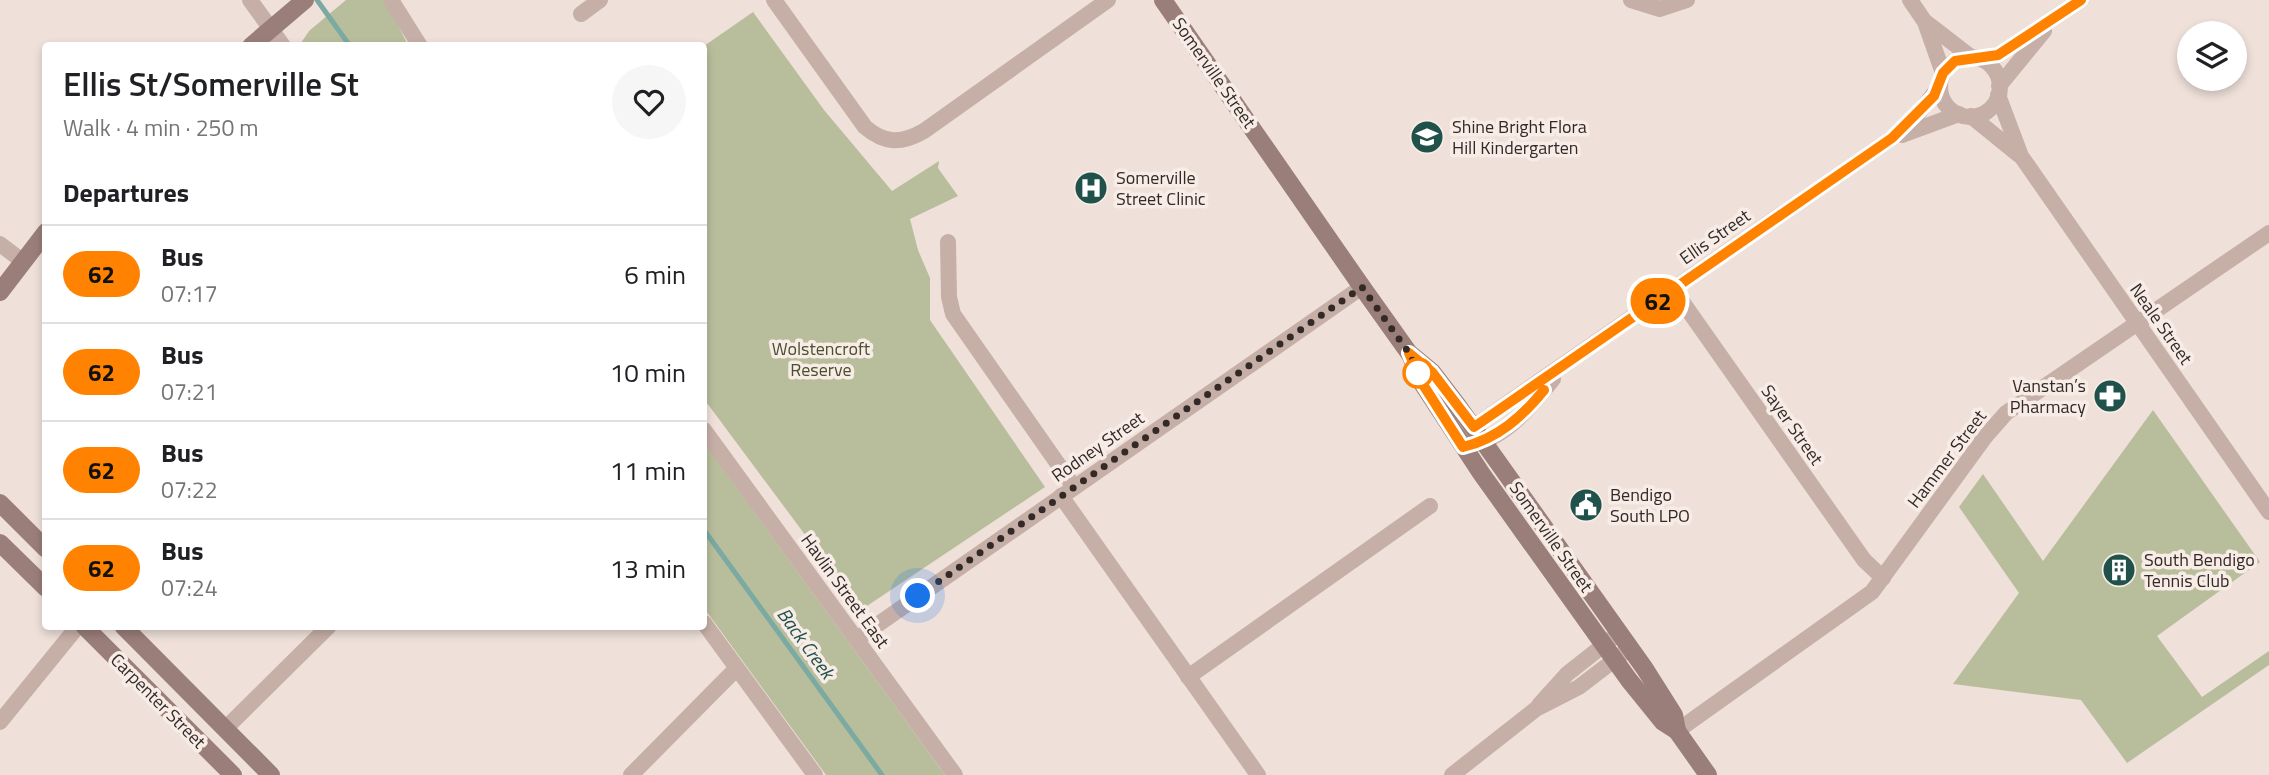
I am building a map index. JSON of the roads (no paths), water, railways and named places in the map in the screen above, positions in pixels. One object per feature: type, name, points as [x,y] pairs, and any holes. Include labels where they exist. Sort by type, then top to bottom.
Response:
[{"type":"street","points":[[250,0],[280,42]]},
{"type":"street","points":[[391,0],[417,42]]},
{"type":"street","points":[[581,14],[600,0]]},
{"type":"street","points":[[774,0],[865,127],[888,141],[906,140],[924,131],[1108,0]]},
{"type":"street","name":"Somerville Street","points":[[1163,0],[1409,353],[1422,383],[1463,447],[1614,660],[1663,722],[1678,732],[1708,775]]},
{"type":"street","points":[[1631,0],[1660,9],[1687,0]]},
{"type":"street","points":[[1910,0],[1925,22],[1942,80],[1945,103],[1965,115],[1988,110],[1999,90],[2052,21]]},
{"type":"street","points":[[1942,80],[1955,61],[1998,55],[2081,0]]},
{"type":"street","points":[[256,42],[299,5]]},
{"type":"street","points":[[1925,22],[1994,70],[1999,90]]},
{"type":"street","name":"Ellis Street","points":[[1463,447],[1561,369],[1892,138],[1920,111],[1942,80]]},
{"type":"street","name":"Neale Street","points":[[1999,90],[2021,156],[2269,512]]},
{"type":"street","name":"Neale Street","points":[[1965,115],[2021,156]]},
{"type":"street","name":"Ellis Street","points":[[1892,138],[1965,115]]},
{"type":"street","name":"Hammer Street","points":[[1678,732],[1863,600],[1883,578],[1995,424],[2019,404],[2269,233]]},
{"type":"street","points":[[0,292],[21,260],[42,236]]},
{"type":"street","points":[[948,242],[949,298],[953,314],[1188,677],[1258,775]]},
{"type":"street","points":[[0,244],[21,260]]},
{"type":"street","name":"Rodney Street","points":[[857,639],[1362,287]]},
{"type":"street","name":"Sayer Street","points":[[1674,290],[1864,560],[1883,578]]},
{"type":"street","name":"Somerville Street","points":[[1409,353],[1432,372],[1479,435],[1630,648],[1674,715],[1678,732]]},
{"type":"street","name":"Havlin Street East","points":[[707,434],[955,775]]},
{"type":"street","points":[[0,503],[42,545]]},
{"type":"street","points":[[1188,677],[1430,506]]},
{"type":"street","points":[[0,543],[42,584]]},
{"type":"street","points":[[707,628],[815,775]]},
{"type":"street","points":[[0,722],[75,630]]},
{"type":"street","name":"Carpenter Street","points":[[88,630],[233,775]]},
{"type":"street","name":"Carpenter Street","points":[[127,630],[271,775]]},
{"type":"street","points":[[225,729],[324,630]]},
{"type":"street","points":[[1536,709],[1560,680],[1619,633]]},
{"type":"street","points":[[1452,775],[1536,709],[1580,687],[1630,648]]},
{"type":"street","points":[[631,775],[736,669]]},
{"type":"waterway","name":"Back Creek","points":[[317,0],[347,42]]},
{"type":"waterway","name":"Back Creek","points":[[707,534],[882,775]]},
{"type":"place","name":"Shine Bright Flora Hill Kindergarten","points":[[1427,137]]},
{"type":"place","name":"Somerville Street Clinic","points":[[1091,188]]},
{"type":"place","name":"Vanstan’s Pharmacy","points":[[2110,396]]},
{"type":"place","name":"Bendigo South LPO","points":[[1586,505]]},
{"type":"place","name":"South Bendigo Tennis Club","points":[[2119,570]]},
{"type":"park label","name":"Wolstencroft Reserve","points":[[821,359]]}]
